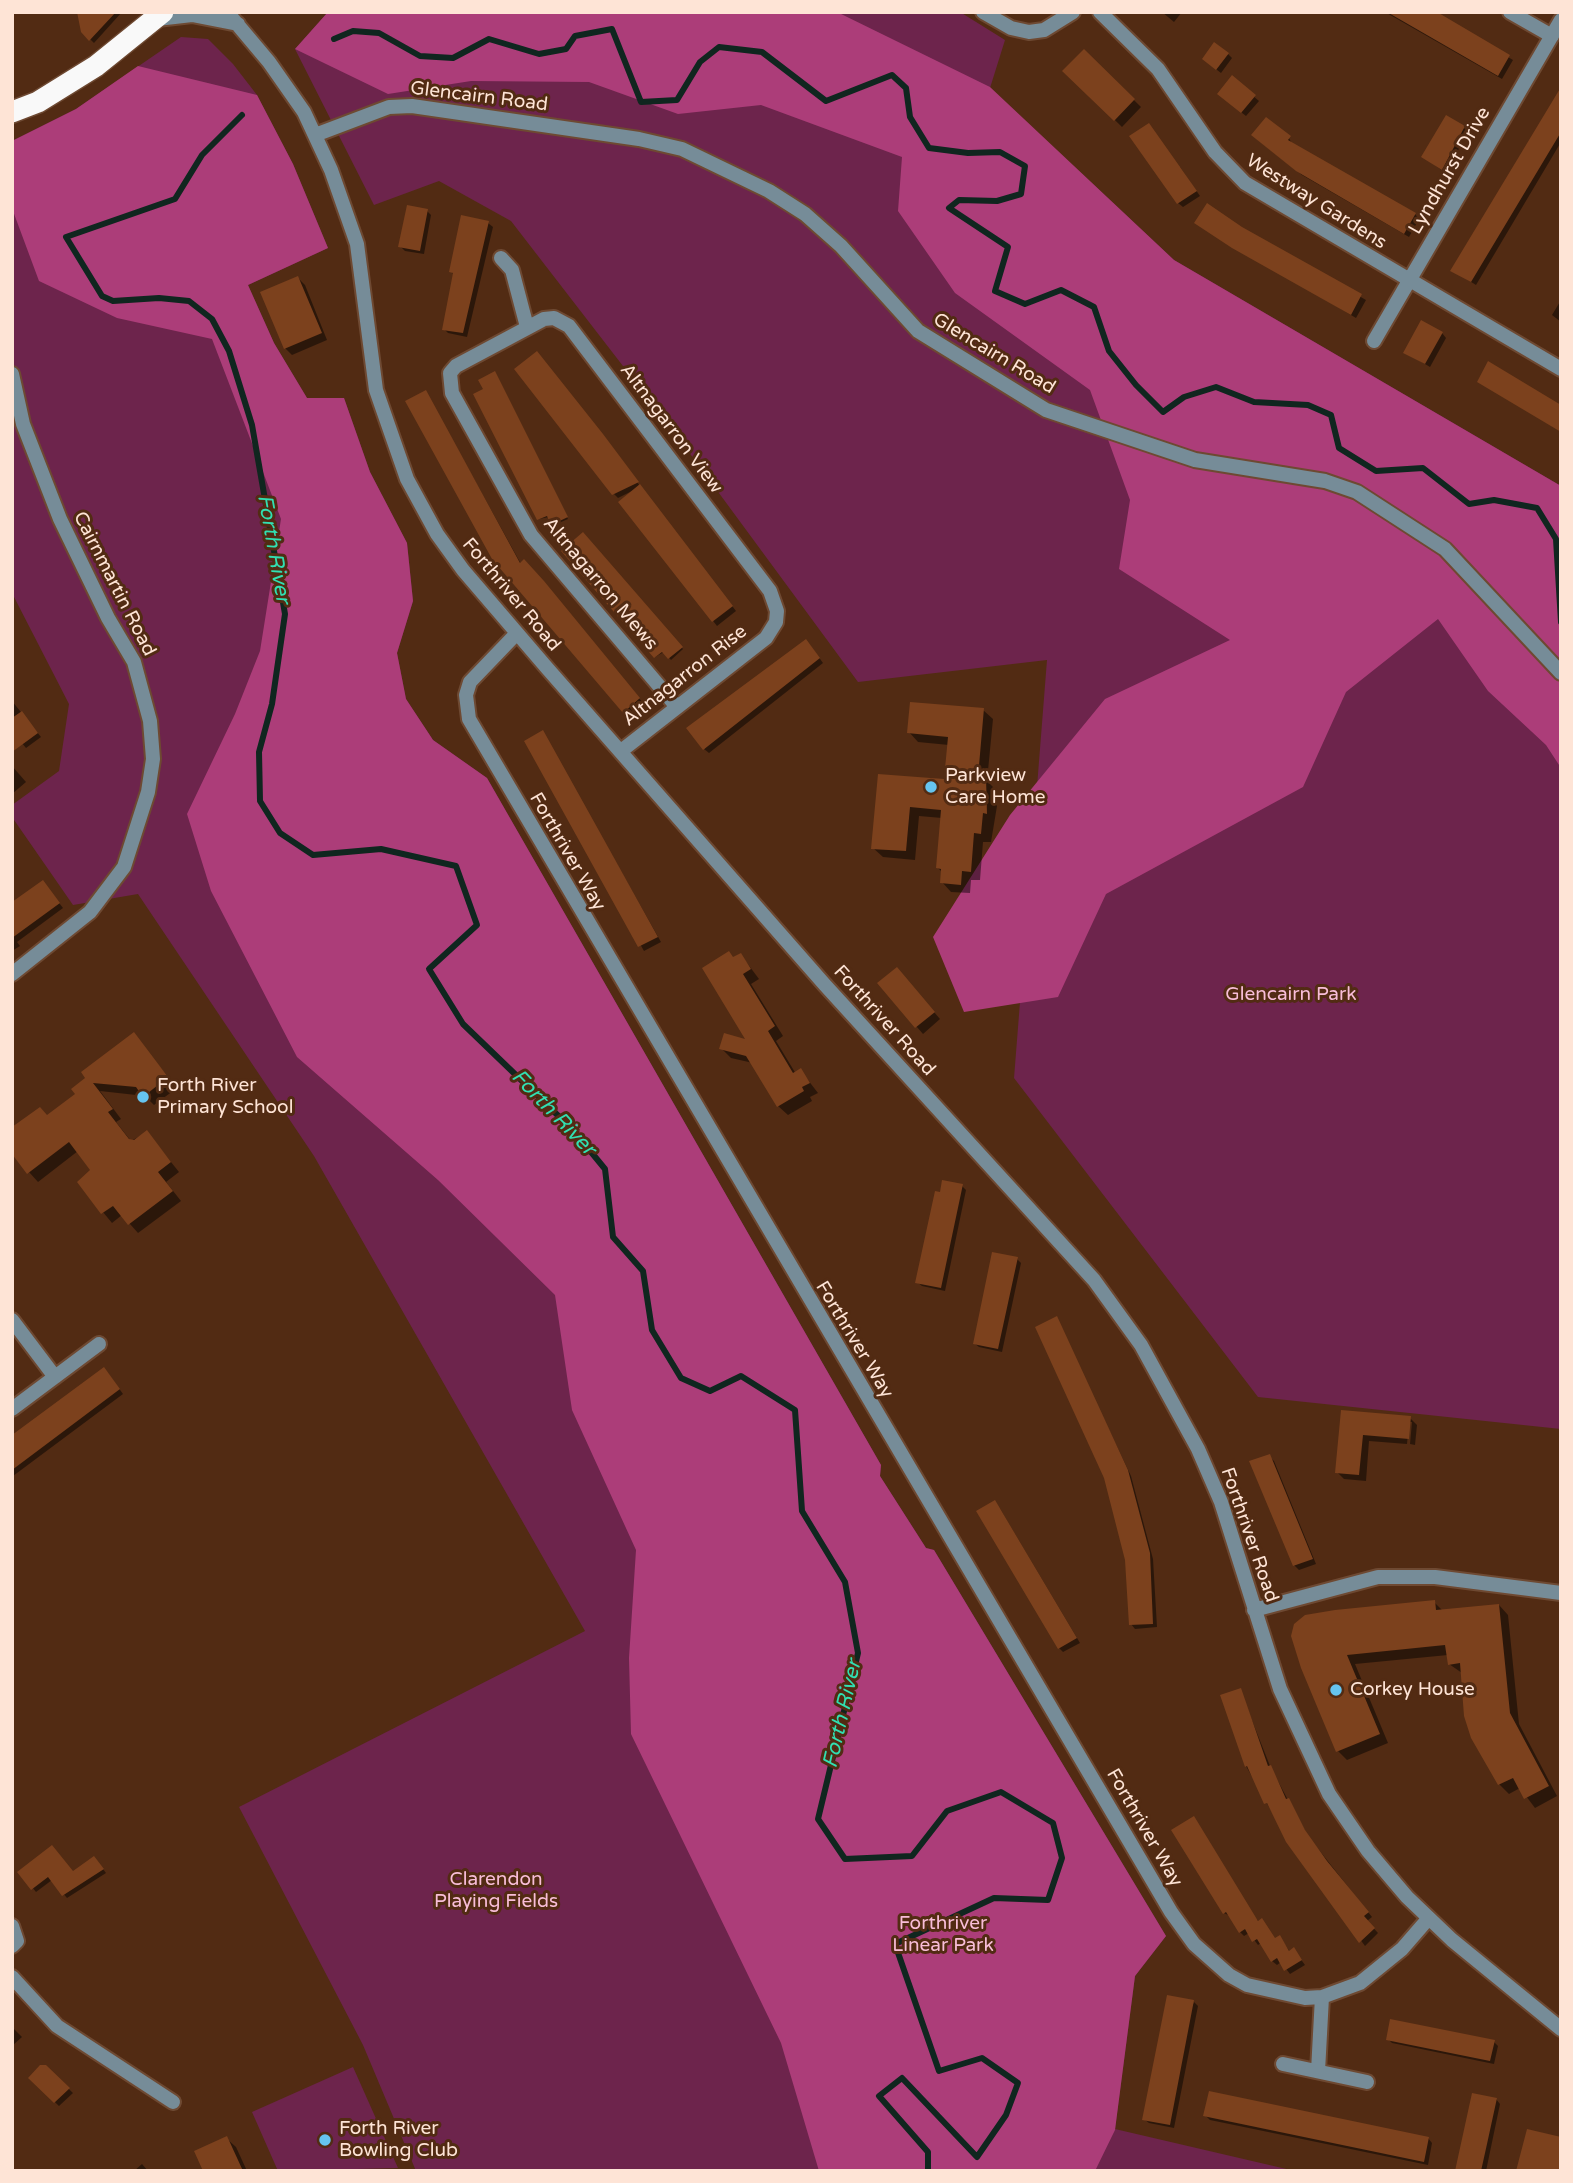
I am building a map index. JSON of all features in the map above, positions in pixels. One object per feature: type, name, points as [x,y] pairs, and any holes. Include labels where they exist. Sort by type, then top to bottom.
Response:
[{"type":"highway","points":[[12,112],[38,102],[96,66],[159,16]]},
{"type":"street","name":"Forthriver Road","points":[[227,12],[269,62],[315,135],[344,203],[357,244],[376,390],[407,479],[437,534],[463,570],[517,633],[825,985],[1094,1280],[1141,1345],[1198,1449],[1221,1502],[1280,1689],[1322,1784],[1374,1858],[1428,1919],[1561,2029]]},
{"type":"street","points":[[983,12],[1011,28],[1029,32],[1044,30],[1073,12]]},
{"type":"street","name":"Westway Gardens","points":[[1100,12],[1158,69],[1229,170],[1266,197],[1561,369]]},
{"type":"street","points":[[1510,12],[1552,36]]},
{"type":"street","points":[[159,16],[192,15],[238,24]]},
{"type":"street","name":"Lyndhurst Drive","points":[[1374,341],[1561,20]]},
{"type":"street","name":"Glencairn Road","points":[[315,135],[379,110],[412,106],[639,139],[682,149],[769,191],[805,214],[841,246],[918,331],[1046,410],[1195,460],[1325,481],[1357,492],[1445,549],[1561,673]]},
{"type":"street","points":[[500,258],[512,270],[527,327]]},
{"type":"street","name":"Altnagarron View","points":[[527,327],[554,318],[569,326],[770,592]]},
{"type":"street","name":"Altnagarron Mews","points":[[527,327],[456,366],[450,373],[452,393],[531,535],[677,707]]},
{"type":"street","name":"Cairnmartin Road","points":[[12,374],[23,424],[60,519],[108,618],[134,662],[150,721],[153,759],[148,792],[124,867],[90,912],[12,974]]},
{"type":"street","name":"Altnagarron Rise","points":[[621,751],[773,630],[777,611],[770,592]]},
{"type":"street","name":"Forthriver Way","points":[[517,633],[470,682],[466,707],[469,719],[780,1254],[1184,1931],[1218,1967],[1247,1985],[1284,1994],[1322,1997],[1352,1987],[1380,1969],[1428,1919]]},
{"type":"street","points":[[12,1320],[55,1377]]},
{"type":"street","points":[[12,1409],[99,1344]]},
{"type":"street","points":[[1254,1610],[1378,1577],[1435,1577],[1561,1593]]},
{"type":"street","points":[[12,1926],[15,1943]]},
{"type":"street","points":[[12,1977],[57,2026],[173,2102]]},
{"type":"street","points":[[1318,2071],[1322,1997]]},
{"type":"street","points":[[1283,2064],[1367,2082]]},
{"type":"green space","name":"Glencairn Park","points":[[328,12],[960,12],[1005,40],[990,88],[1174,260],[1561,486],[1561,1429],[1258,1397],[1014,1078],[1047,660],[858,682],[677,436],[511,221],[439,181],[374,205],[295,49]]},
{"type":"green space","points":[[328,12],[837,12],[990,87],[1174,260],[1561,486],[1561,768],[1546,745],[1488,691],[1438,619],[1346,692],[1303,787],[1106,894],[1058,997],[964,1012],[933,937],[1010,815],[1105,699],[1230,640],[1119,569],[1130,500],[1090,390],[955,293],[898,211],[902,157],[761,105],[678,114],[589,82],[471,81],[388,94],[295,49]]},
{"type":"green space","name":"Forthriver Linear Park","points":[[181,37],[208,39],[233,64],[257,95],[293,164],[328,248],[248,285],[274,343],[307,398],[344,398],[370,472],[407,543],[413,601],[397,653],[406,699],[433,740],[487,778],[881,1465],[880,1476],[926,1548],[934,1550],[1166,1936],[1135,1976],[1115,2129],[1295,2171],[416,2171],[363,2045],[239,1807],[585,1631],[314,1156],[138,894],[73,905],[12,817],[12,805],[59,771],[69,704],[12,593],[12,141],[76,109]]},
{"type":"green space","name":"Forthriver Linear Park","points":[[138,66],[257,95],[293,164],[328,248],[248,285],[274,343],[307,398],[344,398],[370,472],[407,543],[413,601],[397,653],[406,699],[433,740],[487,778],[881,1465],[880,1476],[926,1548],[934,1550],[1166,1936],[1135,1976],[1115,2130],[1095,2171],[819,2171],[781,2043],[631,1734],[629,1658],[636,1550],[572,1410],[555,1295],[438,1180],[297,1057],[211,891],[187,814],[235,714],[260,651],[281,519],[212,339],[117,318],[39,281],[13,211],[12,141],[76,109]]},
{"type":"green space","name":"Forth River Bowling Club","points":[[353,2067],[398,2168],[278,2171],[252,2112]]},
{"type":"building","points":[[77,12],[116,12],[89,41],[81,32]]},
{"type":"building","points":[[1387,12],[1437,12],[1510,55],[1498,76]]},
{"type":"building","points":[[1214,42],[1229,53],[1216,70],[1202,59]]},
{"type":"building","points":[[1084,49],[1135,99],[1114,121],[1062,71]]},
{"type":"building","points":[[1232,75],[1256,95],[1241,113],[1217,94]]},
{"type":"building","points":[[1561,87],[1561,132],[1471,282],[1450,271]]},
{"type":"building","points":[[1446,115],[1465,126],[1442,170],[1421,157]]},
{"type":"building","points":[[1266,117],[1291,136],[1288,140],[1416,213],[1404,234],[1296,171],[1251,135]]},
{"type":"building","points":[[1149,123],[1197,191],[1177,204],[1129,136]]},
{"type":"building","points":[[1207,203],[1242,227],[1362,294],[1351,315],[1232,248],[1194,223]]},
{"type":"building","points":[[407,205],[428,209],[420,251],[398,247]]},
{"type":"building","points":[[461,215],[489,221],[463,333],[442,330],[453,273],[449,272]]},
{"type":"building","points":[[298,276],[322,333],[284,349],[260,292]]},
{"type":"building","points":[[1421,320],[1443,332],[1425,364],[1403,353]]},
{"type":"building","points":[[537,351],[639,482],[612,495],[514,369]]},
{"type":"building","points":[[1488,361],[1561,405],[1561,432],[1477,382]]},
{"type":"building","points":[[495,371],[568,517],[551,525],[547,516],[537,520],[473,394],[483,389],[478,380]]},
{"type":"building","points":[[426,390],[520,563],[524,559],[544,581],[640,698],[623,713],[492,559],[405,401]]},
{"type":"building","points":[[640,484],[733,606],[712,622],[618,502]]},
{"type":"building","points":[[583,532],[683,647],[668,659],[662,652],[654,658],[561,551]]},
{"type":"building","points":[[806,639],[820,658],[703,750],[686,728]]},
{"type":"building","name":"Parkview Care Home","points":[[910,702],[984,708],[978,777],[986,777],[987,814],[983,813],[981,834],[974,833],[971,872],[962,871],[961,885],[940,883],[941,869],[936,868],[941,810],[910,807],[906,851],[871,849],[878,774],[944,779],[948,737],[907,733]]},
{"type":"building","points":[[22,711],[38,733],[12,752],[12,718]]},
{"type":"building","points":[[543,730],[658,937],[638,947],[524,741]]},
{"type":"building","points":[[43,880],[60,903],[12,938],[12,902]]},
{"type":"building","points":[[729,951],[733,957],[741,953],[751,969],[743,974],[775,1026],[768,1031],[793,1073],[801,1068],[810,1083],[802,1087],[804,1091],[777,1107],[746,1056],[719,1049],[724,1033],[745,1039],[702,968]]},
{"type":"building","points":[[897,967],[935,1012],[915,1028],[877,983]]},
{"type":"building","points":[[134,1032],[168,1077],[143,1097],[136,1087],[93,1083],[113,1109],[108,1112],[129,1139],[134,1140],[147,1130],[171,1162],[158,1172],[173,1191],[128,1225],[113,1206],[101,1214],[77,1182],[90,1170],[69,1142],[27,1174],[12,1154],[12,1127],[40,1107],[47,1115],[75,1094],[71,1089],[85,1078],[81,1072]]},
{"type":"building","points":[[942,1180],[963,1184],[941,1288],[915,1283],[935,1191],[940,1192]]},
{"type":"building","points":[[992,1252],[1018,1257],[998,1349],[973,1344]]},
{"type":"building","points":[[1057,1316],[1128,1470],[1150,1553],[1153,1624],[1129,1625],[1125,1560],[1104,1478],[1035,1327]]},
{"type":"building","points":[[104,1367],[120,1389],[12,1470],[12,1435]]},
{"type":"building","points":[[1341,1410],[1411,1416],[1409,1439],[1363,1435],[1359,1475],[1335,1473]]},
{"type":"building","points":[[1270,1454],[1313,1559],[1293,1566],[1249,1461]]},
{"type":"building","points":[[995,1500],[1077,1638],[1058,1649],[976,1511]]},
{"type":"building","name":"Corkey House","points":[[1435,1600],[1436,1610],[1499,1604],[1510,1713],[1549,1786],[1524,1799],[1513,1778],[1498,1785],[1471,1738],[1464,1716],[1460,1663],[1448,1665],[1445,1645],[1347,1655],[1380,1734],[1336,1752],[1301,1668],[1291,1636],[1294,1624],[1305,1615]]},
{"type":"building","points":[[1241,1688],[1268,1766],[1271,1765],[1286,1799],[1289,1798],[1305,1830],[1327,1861],[1369,1912],[1364,1916],[1375,1928],[1359,1943],[1286,1842],[1267,1803],[1264,1804],[1247,1766],[1245,1767],[1220,1695]]},
{"type":"building","points":[[1194,1816],[1258,1921],[1262,1918],[1275,1938],[1280,1935],[1289,1951],[1294,1947],[1302,1960],[1284,1971],[1277,1958],[1271,1962],[1257,1939],[1252,1942],[1245,1929],[1239,1933],[1226,1912],[1223,1914],[1171,1830]]},
{"type":"building","points":[[52,1845],[73,1871],[94,1856],[104,1869],[62,1896],[48,1877],[31,1890],[17,1872]]},
{"type":"building","points":[[1167,1995],[1194,2000],[1170,2125],[1142,2120]]},
{"type":"building","points":[[1390,2019],[1495,2040],[1490,2061],[1386,2040]]},
{"type":"building","points":[[40,2065],[46,2065],[70,2088],[54,2103],[28,2078]]},
{"type":"building","points":[[1209,2091],[1429,2137],[1424,2162],[1203,2116]]},
{"type":"building","points":[[1472,2093],[1497,2098],[1487,2144],[1481,2171],[1455,2171]]},
{"type":"building","points":[[1527,2129],[1561,2137],[1561,2171],[1516,2171]]},
{"type":"building","points":[[227,2136],[243,2171],[203,2171],[194,2151]]},
{"type":"waterway","points":[[334,39],[353,31],[379,33],[420,56],[453,58],[489,39],[539,54],[566,49],[575,36],[612,29],[641,102],[677,100],[700,62],[719,47],[762,52],[826,101],[892,75],[906,88],[910,117],[929,148],[968,153],[1000,152],[1025,166],[1021,194],[997,201],[959,200],[949,208],[1008,247],[995,291],[1025,304],[1061,290],[1094,307],[1109,351],[1136,385],[1163,412],[1184,397],[1216,387],[1254,402],[1308,405],[1331,415],[1339,448],[1376,471],[1423,468],[1469,504],[1494,500],[1537,508],[1556,539],[1561,622]]},
{"type":"waterway","name":"Forth River","points":[[242,115],[202,155],[175,199],[66,237],[102,296],[113,301],[159,298],[189,301],[212,319],[229,351],[252,425],[285,614],[272,704],[259,752],[260,801],[280,833],[313,855],[381,849],[456,866],[477,925],[429,969],[463,1024],[573,1130],[605,1169],[613,1237],[643,1271],[652,1330],[681,1378],[710,1391],[741,1376],[795,1410],[802,1511],[845,1582],[858,1653],[818,1819],[845,1859],[912,1856],[947,1811],[1001,1792],[1053,1823],[1062,1858],[1048,1900],[994,1898],[895,1944],[939,2071],[982,2058],[1018,2083],[1006,2115],[977,2157],[902,2078],[879,2096],[928,2152],[928,2171]]},
{"type":"place","name":"Parkview Care Home","points":[[931,787]]},
{"type":"place","name":"Forth River Primary School","points":[[143,1097]]},
{"type":"place","name":"Corkey House","points":[[1336,1690]]},
{"type":"place","name":"Forth River Bowling Club","points":[[325,2140]]},
{"type":"park label","name":"Clarendon Playing Fields","points":[[496,1891]]}]
